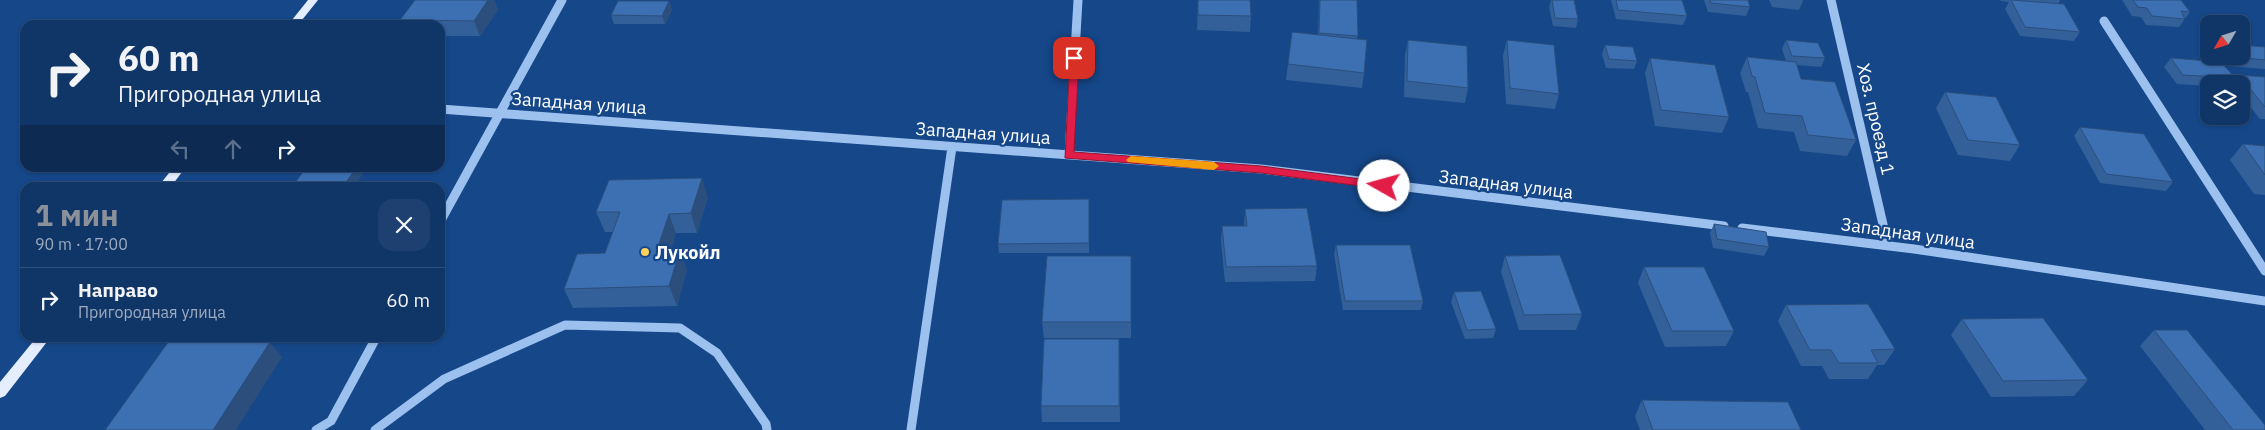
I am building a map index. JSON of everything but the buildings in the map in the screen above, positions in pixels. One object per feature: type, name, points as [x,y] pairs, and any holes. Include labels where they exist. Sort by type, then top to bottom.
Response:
[{"type":"main road","points":[[297,20],[313,0]]},
{"type":"main road","points":[[168,182],[176,172]]},
{"type":"main road","points":[[0,392],[40,342]]},
{"type":"street","points":[[445,213],[562,0]]},
{"type":"street","points":[[1069,155],[1078,0]]},
{"type":"street","name":"Хоз. проезд 1","points":[[1831,0],[1888,246]]},
{"type":"street","points":[[2104,21],[2265,271]]},
{"type":"street","name":"Западная улица","points":[[445,109],[1261,169],[1888,246],[2265,301]]},
{"type":"street","points":[[911,430],[952,147]]},
{"type":"street","points":[[375,430],[444,379],[565,325],[680,328],[717,353],[766,424],[767,430]]},
{"type":"street","points":[[316,430],[330,421],[374,342]]},
{"type":"slow traffic","points":[[1131,160],[1214,166]]},
{"type":"place","name":"Лукойл","points":[[645,252]]},
{"type":"route","points":[[1074,58],[1069,155],[1261,169],[1384,186]]}]
